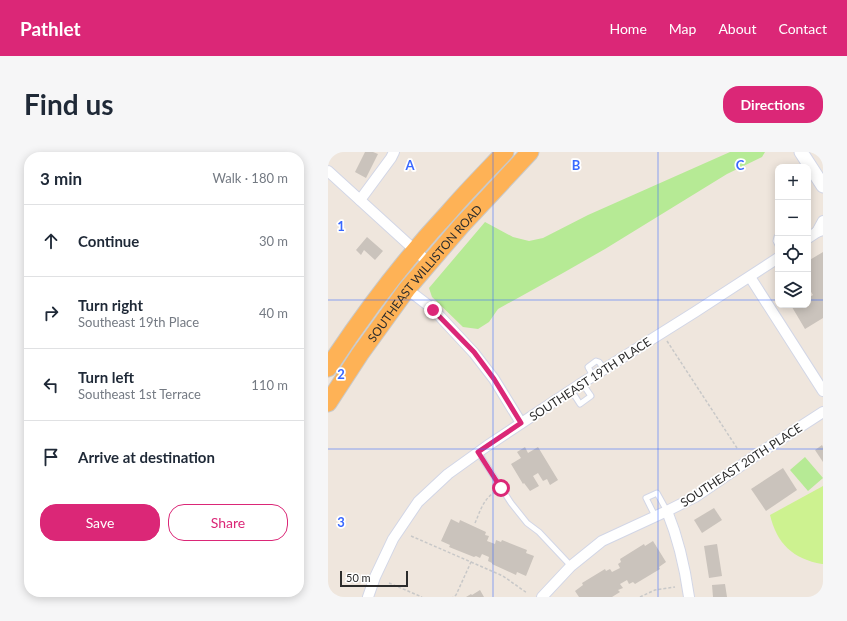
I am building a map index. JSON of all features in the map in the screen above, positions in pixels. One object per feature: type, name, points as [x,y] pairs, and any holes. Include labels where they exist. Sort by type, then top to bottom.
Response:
[{"type":"highway","name":"SOUTHEAST WILLISTON ROAD","points":[[328,368],[361,319],[415,250],[449,211],[505,152]]},
{"type":"highway","name":"SOUTHEAST WILLISTON ROAD","points":[[328,403],[337,387],[407,289],[461,226],[530,152]]},
{"type":"street","points":[[360,200],[394,152]]},
{"type":"street","points":[[801,152],[823,186]]},
{"type":"street","points":[[328,171],[429,263]]},
{"type":"street","points":[[811,236],[820,231],[823,221]]},
{"type":"street","name":"SOUTHEAST 19TH PLACE","points":[[368,597],[393,539],[418,502],[448,474],[478,452],[571,390],[775,260]]},
{"type":"street","points":[[750,277],[823,391]]},
{"type":"street","points":[[407,289],[433,310],[474,352],[494,379],[521,423]]},
{"type":"street","name":"SOUTHEAST 20TH PLACE","points":[[542,597],[571,566],[602,541],[695,497],[823,412]]},
{"type":"street","points":[[667,511],[674,529],[681,555],[689,597]]},
{"type":"lane","points":[[571,390],[580,404],[591,396],[582,383]]},
{"type":"lane","points":[[478,452],[515,508],[571,566]]},
{"type":"lane","points":[[655,516],[646,498],[657,493],[667,511]]},
{"type":"path","points":[[667,341],[737,448]]},
{"type":"path","points":[[474,523],[485,500],[497,491]]},
{"type":"path","points":[[411,536],[503,576],[528,593]]},
{"type":"path","points":[[453,597],[456,595],[471,562]]},
{"type":"path","points":[[389,583],[422,597]]},
{"type":"path","points":[[640,597],[655,590],[675,587]]},
{"type":"green space","points":[[730,152],[765,152],[762,157],[727,174],[605,249],[498,309],[489,322],[478,329],[463,327],[432,297],[429,288],[485,222],[513,237],[529,241],[543,238],[588,215]]},
{"type":"green space","points":[[805,457],[823,478],[808,491],[790,470]]},
{"type":"green space","points":[[823,486],[822,564],[803,558],[788,548],[777,534],[770,515]]},
{"type":"building","points":[[365,152],[373,152],[378,154],[366,178],[355,172]]},
{"type":"building","points":[[367,237],[383,251],[375,260],[364,250],[361,255],[356,250]]},
{"type":"building","points":[[823,252],[823,318],[805,329],[793,308],[811,308],[811,296],[813,295],[811,292],[811,259]]},
{"type":"building","points":[[822,445],[823,447],[823,462],[815,450]]},
{"type":"building","points":[[525,447],[528,453],[538,447],[558,480],[550,485],[547,479],[543,481],[538,473],[533,476],[539,486],[530,491],[524,483],[523,484],[511,464],[521,458],[517,452]]},
{"type":"building","points":[[783,468],[797,490],[766,511],[751,489]]},
{"type":"building","points":[[714,508],[722,520],[702,533],[694,520]]},
{"type":"building","points":[[451,519],[459,523],[460,520],[486,532],[485,535],[489,536],[487,541],[495,544],[496,540],[501,542],[502,540],[527,550],[526,553],[534,556],[526,576],[517,572],[516,575],[492,564],[488,561],[489,557],[482,554],[480,558],[476,556],[474,557],[449,547],[450,545],[441,541]]},
{"type":"building","points":[[653,541],[666,562],[659,567],[660,569],[635,584],[633,582],[629,584],[627,580],[620,584],[623,588],[618,590],[620,592],[612,597],[579,597],[575,591],[583,585],[582,583],[605,569],[606,571],[610,569],[612,572],[620,568],[618,564],[621,562],[620,559],[644,544],[645,546]]},
{"type":"building","points":[[717,544],[722,576],[709,578],[704,546]]},
{"type":"building","points":[[725,584],[727,597],[713,597],[712,585]]},
{"type":"building","points":[[480,590],[484,597],[466,597],[471,594],[472,595]]},
{"type":"route","points":[[433,310],[474,352],[494,379],[521,423],[478,452],[501,488]]}]
